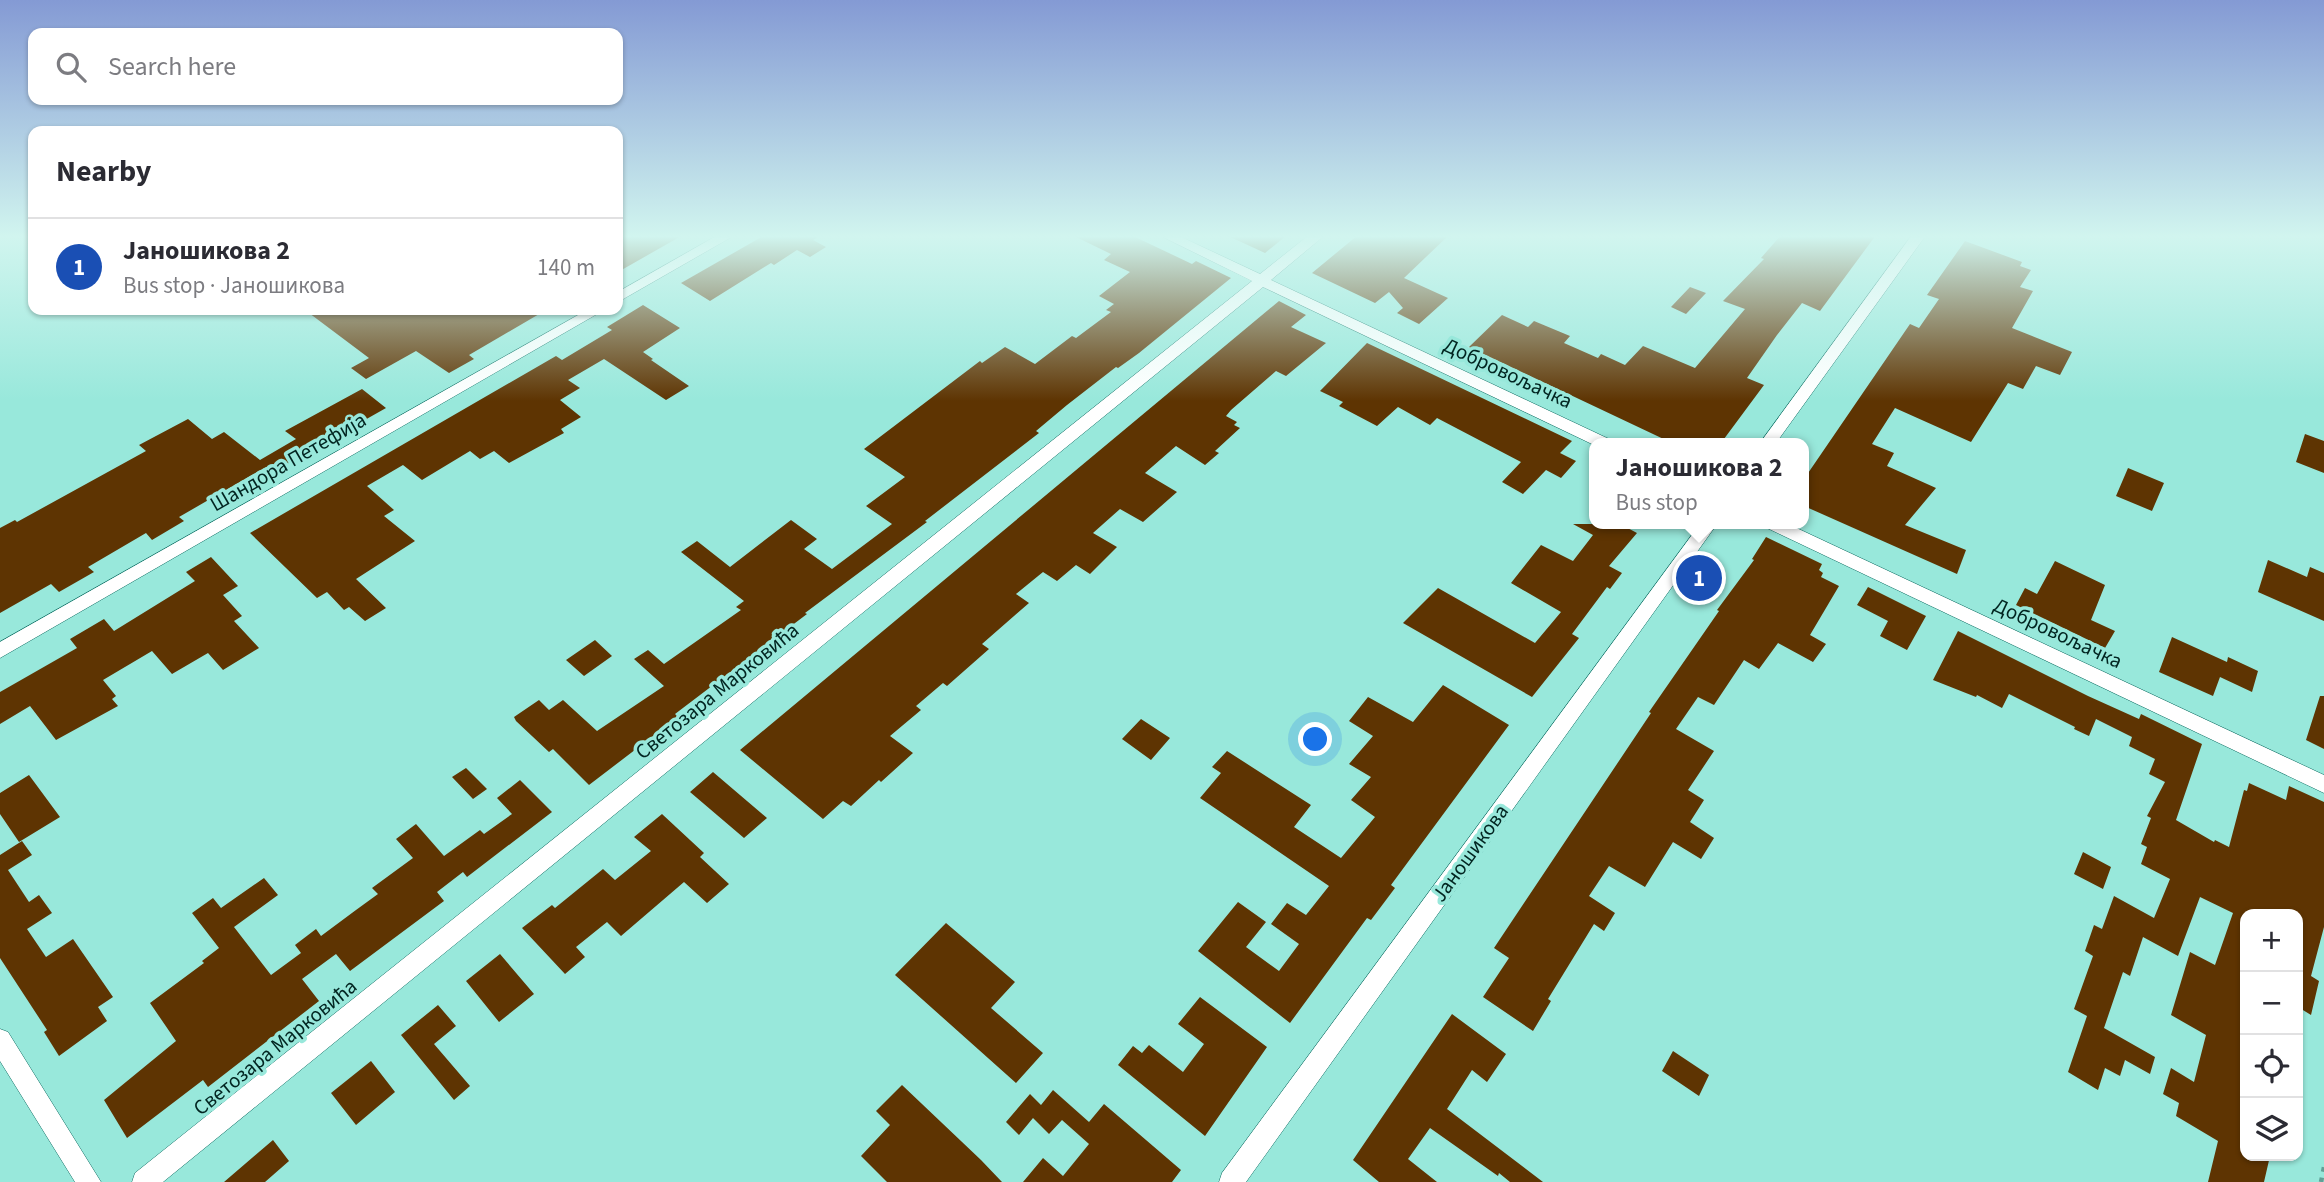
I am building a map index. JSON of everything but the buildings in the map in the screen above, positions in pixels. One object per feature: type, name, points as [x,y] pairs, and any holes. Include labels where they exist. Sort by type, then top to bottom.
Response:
[{"type":"street","name":"Светозара Марковића","points":[[144,1182],[1251,290]]},
{"type":"street","name":"Добровољачка","points":[[1281,290],[1593,438]]},
{"type":"street","points":[[1772,438],[1879,290]]},
{"type":"street","name":"Шандора Петефија","points":[[0,651],[588,315]]},
{"type":"street","name":"Јаношикова","points":[[1231,1182],[1705,529]]},
{"type":"street","name":"Добровољачка","points":[[1784,529],[2324,784]]},
{"type":"street","points":[[0,1040],[89,1182]]},
{"type":"path","points":[[2321,1182],[2324,1167]]},
{"type":"place","name":"Јаношикова 2","points":[[1699,578]]}]
